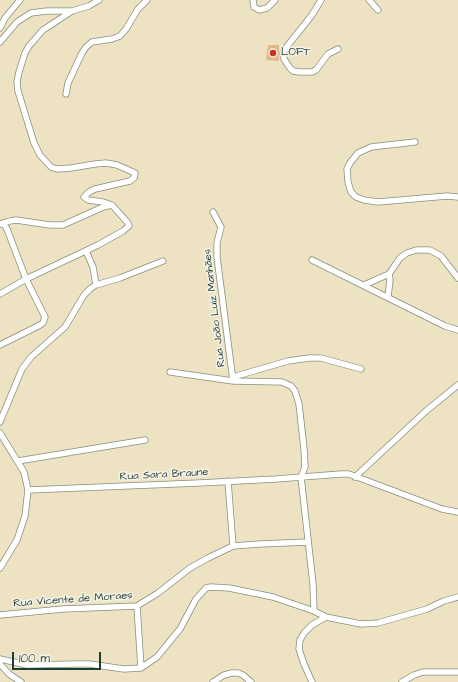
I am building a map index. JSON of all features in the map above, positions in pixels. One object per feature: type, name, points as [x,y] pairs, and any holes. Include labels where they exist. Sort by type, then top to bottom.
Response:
[{"type":"street","points":[[0,28],[10,10],[20,0]]},
{"type":"street","points":[[0,42],[17,22],[31,13],[46,11],[72,11],[89,6],[99,0]]},
{"type":"street","points":[[66,94],[68,83],[86,47],[92,42],[112,39],[120,36],[126,30],[138,9],[147,0]]},
{"type":"street","points":[[253,0],[254,7],[259,10],[267,8],[275,0]]},
{"type":"street","points":[[321,0],[312,15],[285,49],[283,53],[284,59],[294,71],[312,72],[316,70],[328,54],[338,49]]},
{"type":"street","points":[[369,0],[378,10]]},
{"type":"street","points":[[0,294],[26,279],[86,251],[127,229],[129,225],[112,205],[106,202],[88,200],[85,199],[84,196],[95,190],[130,181],[134,178],[134,173],[106,163],[66,169],[51,167],[45,162],[34,143],[18,91],[18,72],[29,46],[43,30],[72,11]]},
{"type":"street","points":[[415,142],[371,147],[358,153],[350,163],[348,169],[348,182],[351,192],[356,197],[364,200],[378,202],[447,196],[458,197]]},
{"type":"street","points":[[0,345],[40,325],[44,320],[44,313],[26,279],[10,238],[1,224],[16,220],[50,225],[63,225],[99,209],[112,205]]},
{"type":"street","name":"Rua João Luiz Manhães","points":[[213,212],[221,227],[217,243],[217,257],[233,379]]},
{"type":"street","points":[[364,285],[389,274],[400,258],[411,251],[422,249],[430,250],[441,256],[458,278]]},
{"type":"street","points":[[86,251],[93,267],[96,285]]},
{"type":"street","points":[[312,260],[445,326],[458,330]]},
{"type":"street","points":[[0,422],[22,369],[31,357],[66,327],[84,295],[91,288],[163,261]]},
{"type":"street","points":[[388,297],[390,280],[389,274]]},
{"type":"street","points":[[233,379],[288,361],[309,358],[321,358],[361,369]]},
{"type":"street","points":[[170,372],[233,379],[282,382],[291,386],[295,391],[300,404],[304,449],[305,467],[301,477],[313,584],[314,611]]},
{"type":"street","points":[[355,477],[426,411],[458,385]]},
{"type":"street","points":[[0,433],[24,472],[28,490],[25,516],[17,540],[0,568]]},
{"type":"street","points":[[18,461],[145,440]]},
{"type":"street","name":"Rua Sara Braune","points":[[28,490],[228,482],[349,474],[421,502],[458,512]]},
{"type":"street","points":[[228,482],[232,546],[308,542]]},
{"type":"street","name":"Rua Vicente de Moraes","points":[[0,615],[63,609],[137,606],[158,593],[190,568],[232,546]]},
{"type":"street","points":[[0,659],[28,665],[76,664],[124,669],[141,668],[157,657],[166,647],[180,629],[196,598],[206,588],[211,587],[229,588],[273,597],[314,611],[326,617],[361,624],[378,623],[427,608],[444,600],[458,598]]},
{"type":"street","points":[[137,606],[141,668]]},
{"type":"street","points":[[312,682],[299,649],[300,640],[304,633],[312,625],[326,617]]},
{"type":"street","points":[[0,664],[9,674],[21,682]]},
{"type":"street","points":[[402,682],[423,672],[458,672]]},
{"type":"street","points":[[213,682],[224,675],[232,673],[243,675],[251,682]]},
{"type":"building","name":"LOFT","points":[[268,45],[279,45],[279,61],[266,60]]},
{"type":"place","name":"LOFT","points":[[273,53]]}]
